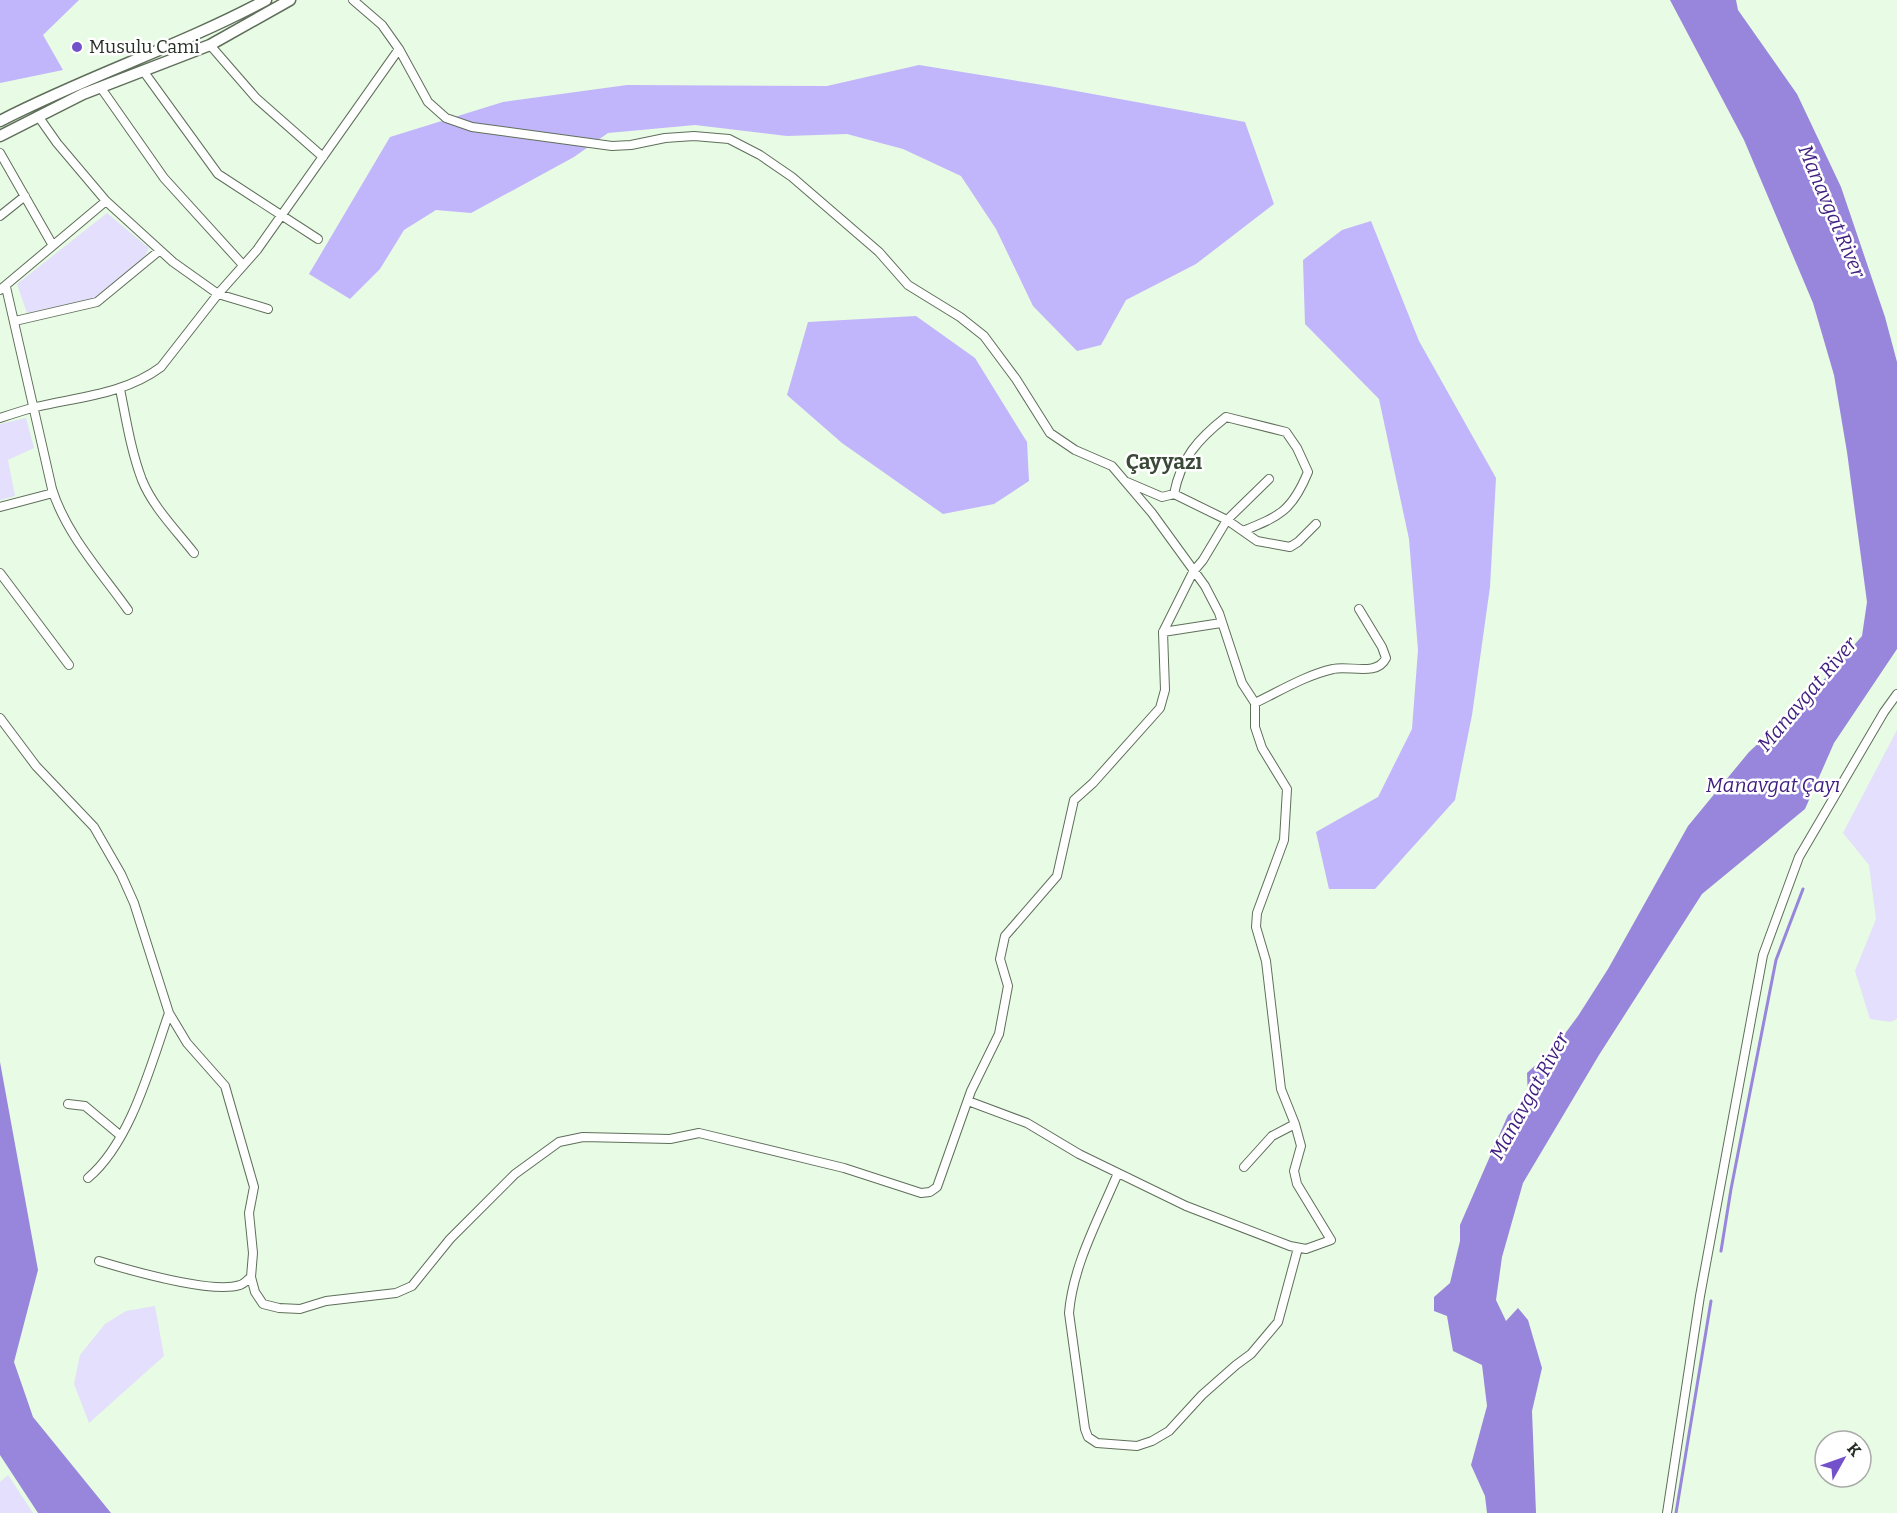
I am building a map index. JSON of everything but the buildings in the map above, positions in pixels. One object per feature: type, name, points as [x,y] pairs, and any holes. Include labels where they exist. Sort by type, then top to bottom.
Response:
[{"type":"street","points":[[0,121],[72,86],[200,34],[266,0]]},
{"type":"street","points":[[0,136],[83,94],[210,45],[290,0]]},
{"type":"street","points":[[353,0],[382,25],[399,49],[428,102],[446,118],[472,128],[612,146],[694,136],[729,139],[760,155],[792,177],[879,252],[908,285],[960,317],[984,336],[1016,379],[1050,433],[1075,450],[1112,466],[1152,513],[1204,586],[1219,613],[1242,683],[1255,703],[1255,727],[1262,748],[1287,789],[1284,840],[1257,913],[1256,927],[1266,960],[1281,1089],[1301,1146],[1294,1170],[1297,1184],[1331,1240],[1306,1250],[1186,1206],[1079,1154],[1027,1123],[968,1101]]},
{"type":"street","points":[[210,45],[256,98],[323,157]]},
{"type":"street","points":[[0,418],[33,408],[120,389],[149,376],[161,367],[256,250],[399,49]]},
{"type":"street","points":[[144,72],[218,174],[318,239]]},
{"type":"street","points":[[101,88],[164,178],[243,265]]},
{"type":"street","points":[[38,116],[106,201],[159,250],[218,294],[268,309]]},
{"type":"street","points":[[0,153],[52,244]]},
{"type":"street","points":[[0,216],[25,196]]},
{"type":"street","points":[[106,201],[52,244],[3,288],[15,321],[33,408],[58,508],[128,610]]},
{"type":"street","points":[[15,321],[97,302],[159,250]]},
{"type":"street","points":[[120,389],[129,434],[143,481],[156,505],[194,553]]},
{"type":"street","points":[[1174,494],[1194,446],[1204,434],[1226,417],[1286,432],[1297,448],[1308,472],[1302,486],[1289,507],[1269,520],[1243,531]]},
{"type":"street","points":[[0,718],[36,766],[93,827],[135,903],[169,1013],[187,1043],[225,1086],[254,1187],[249,1213],[253,1253],[251,1277],[255,1292],[263,1304],[279,1308],[300,1309],[326,1301],[396,1293],[412,1286],[450,1239],[516,1174],[559,1142],[584,1137],[670,1139],[699,1133],[844,1168],[921,1193],[930,1192],[937,1187],[968,1101],[999,1034],[1008,986],[1000,959],[1005,936],[1057,876],[1074,800],[1093,783],[1160,708],[1166,690],[1162,632],[1193,572],[1203,560],[1227,520],[1269,479]]},
{"type":"street","points":[[1123,481],[1162,497],[1174,494],[1227,520],[1257,541],[1290,547],[1316,524]]},
{"type":"street","points":[[0,507],[53,493]]},
{"type":"street","points":[[0,573],[69,665]]},
{"type":"street","points":[[1255,703],[1296,682],[1335,668],[1363,669],[1377,667],[1384,663],[1386,658],[1382,647],[1359,609]]},
{"type":"street","points":[[1162,632],[1221,623]]},
{"type":"street","points":[[1667,1513],[1700,1296],[1763,955],[1799,858],[1884,712],[1897,694]]},
{"type":"street","points":[[88,1178],[99,1169],[121,1136],[150,1068],[169,1013]]},
{"type":"street","points":[[68,1104],[85,1106],[121,1136]]},
{"type":"street","points":[[1244,1167],[1272,1136],[1295,1124]]},
{"type":"street","points":[[1118,1173],[1085,1250],[1070,1295],[1069,1314],[1085,1429],[1088,1437],[1097,1443],[1137,1446],[1152,1442],[1169,1431],[1202,1395],[1251,1354],[1278,1322],[1298,1248]]},
{"type":"street","points":[[99,1261],[138,1272],[211,1287],[240,1285],[251,1277]]},
{"type":"shaded area","points":[[0,0],[79,0],[43,35],[63,70],[0,83]]},
{"type":"shaded area","points":[[919,65],[1245,122],[1274,204],[1196,264],[1126,300],[1101,345],[1077,351],[1033,306],[996,229],[961,176],[903,149],[847,134],[787,136],[695,125],[608,133],[574,157],[471,213],[436,210],[404,230],[380,269],[350,299],[309,274],[390,137],[503,102],[627,85],[827,86]]},
{"type":"shaded area","points":[[107,213],[149,248],[145,256],[95,299],[27,313],[17,284]]},
{"type":"shaded area","points":[[1371,221],[1419,341],[1496,478],[1490,587],[1472,715],[1455,800],[1375,889],[1329,889],[1316,832],[1378,797],[1412,729],[1418,650],[1409,539],[1379,399],[1305,324],[1303,260],[1342,230]]},
{"type":"shaded area","points":[[916,316],[975,358],[1027,442],[1029,481],[994,504],[943,514],[842,443],[787,395],[808,322]]},
{"type":"shaded area","points":[[26,418],[34,448],[8,460],[15,496],[0,500],[0,424]]},
{"type":"shaded area","points":[[1897,730],[1897,1019],[1891,1022],[1870,1019],[1855,971],[1876,919],[1869,865],[1843,833]]},
{"type":"shaded area","points":[[155,1306],[164,1356],[89,1423],[74,1384],[80,1355],[105,1324],[126,1311]]},
{"type":"shaded area","points":[[8,1475],[33,1513],[0,1513],[0,1482]]},
{"type":"water","name":"Manavgat Çayı","points":[[1670,0],[1736,0],[1738,10],[1797,94],[1841,187],[1885,317],[1897,362],[1897,649],[1834,743],[1805,809],[1702,894],[1599,1055],[1523,1183],[1502,1257],[1496,1300],[1506,1321],[1518,1308],[1528,1320],[1542,1368],[1532,1411],[1536,1513],[1487,1513],[1485,1496],[1471,1465],[1487,1406],[1482,1365],[1453,1351],[1447,1316],[1434,1311],[1434,1297],[1450,1283],[1460,1241],[1460,1225],[1508,1115],[1528,1099],[1527,1073],[1555,1047],[1578,1016],[1608,969],[1688,826],[1749,752],[1812,693],[1862,636],[1867,602],[1834,375],[1813,303],[1744,140]]},
{"type":"water","points":[[0,1062],[38,1270],[14,1362],[33,1417],[111,1513],[38,1513],[0,1455]]},
{"type":"waterway","points":[[1721,1251],[1776,960],[1803,889]]},
{"type":"waterway","points":[[1676,1513],[1711,1301]]},
{"type":"place","name":"Musulu Cami","points":[[77,47]]},
{"type":"district","name":"Çayyazı","points":[[1164,462]]},
{"type":"water label","name":"Manavgat River","points":[[1832,211]]},
{"type":"water label","name":"Manavgat River","points":[[1807,694]]},
{"type":"water label","name":"Manavgat River","points":[[1529,1096]]}]
